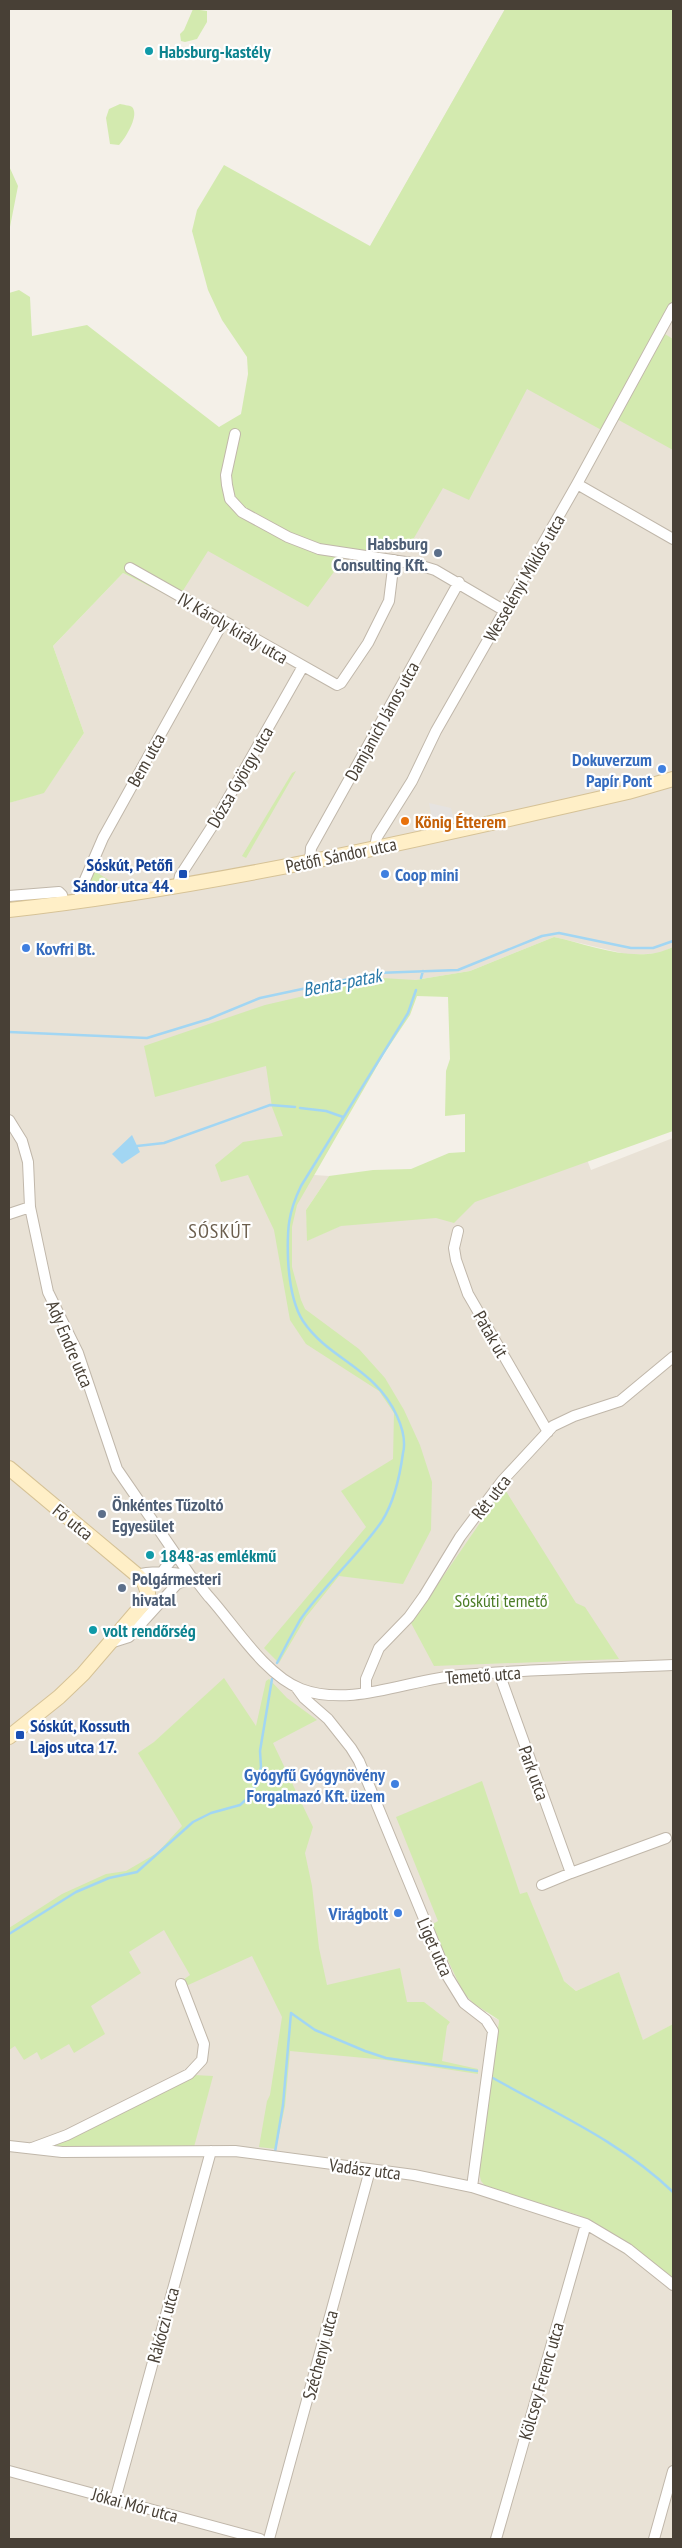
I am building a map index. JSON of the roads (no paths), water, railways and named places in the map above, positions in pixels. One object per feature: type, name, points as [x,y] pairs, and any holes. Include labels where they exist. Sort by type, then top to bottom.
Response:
[{"type":"main road","name":"Petőfi Sándor utca","points":[[9,910],[79,902],[310,862],[628,792],[673,779]]},
{"type":"main road","name":"Fő utca","points":[[9,1468],[137,1575]]},
{"type":"main road","points":[[9,1737],[59,1697],[84,1674],[147,1598],[148,1588],[137,1575]]},
{"type":"street","name":"Wesselényi Miklós utca","points":[[375,847],[377,836],[412,781],[436,731],[577,484],[673,308]]},
{"type":"street","points":[[235,434],[226,475],[226,485],[230,499],[242,512],[288,538],[319,549],[394,560],[436,570],[505,611]]},
{"type":"street","points":[[577,484],[673,538]]},
{"type":"street","name":"IV. Károly király utca","points":[[130,568],[302,668],[337,685],[341,683],[368,643],[389,601],[394,560]]},
{"type":"street","name":"Damjanich János utca","points":[[310,862],[311,848],[459,582]]},
{"type":"street","name":"Bem utca","points":[[79,902],[81,889],[104,838],[223,622]]},
{"type":"street","name":"Dózsa György utca","points":[[178,886],[180,876],[244,772],[302,668]]},
{"type":"street","points":[[9,896],[59,892],[64,904]]},
{"type":"street","name":"Ady Endre utca","points":[[9,1120],[17,1131],[25,1151],[30,1188],[30,1208],[48,1292],[78,1354],[117,1469],[192,1578],[271,1669],[296,1687]]},
{"type":"street","points":[[9,1214],[30,1208]]},
{"type":"street","name":"Patak út","points":[[458,1231],[454,1248],[456,1260],[468,1294],[548,1432]]},
{"type":"street","name":"Rét utca","points":[[366,1692],[366,1679],[379,1648],[419,1603],[460,1537],[488,1499],[548,1432],[562,1421],[620,1401],[673,1357]]},
{"type":"street","points":[[162,1572],[176,1554]]},
{"type":"street","points":[[137,1575],[146,1572],[162,1572],[192,1578]]},
{"type":"street","points":[[110,1643],[128,1637],[177,1584],[192,1578]]},
{"type":"street","name":"Temető utca","points":[[296,1687],[328,1694],[366,1692],[424,1680],[499,1673],[673,1665]]},
{"type":"street","name":"Park utca","points":[[499,1673],[571,1873]]},
{"type":"street","name":"Liget utca","points":[[296,1687],[304,1698],[322,1712],[359,1761],[448,1977],[464,2003],[486,2020],[493,2031],[472,2187]]},
{"type":"street","points":[[322,1712],[328,1694]]},
{"type":"street","points":[[542,1885],[666,1838]]},
{"type":"street","name":"Vadász utca","points":[[30,2148],[67,2134],[172,2084],[199,2066],[204,2054],[204,2044],[181,1984]]},
{"type":"street","name":"Vadász utca","points":[[9,2146],[62,2152],[235,2151],[414,2175],[472,2187],[586,2224],[628,2249],[673,2285]]},
{"type":"street","name":"Rákóczi utca","points":[[115,2500],[211,2150]]},
{"type":"street","name":"Széchenyi utca","points":[[269,2539],[370,2170]]},
{"type":"street","name":"Kölcsey Ferenc utca","points":[[496,2539],[586,2224]]},
{"type":"street","name":"Jókai Mór utca","points":[[9,2471],[260,2539]]},
{"type":"street","points":[[654,2539],[673,2472]]},
{"type":"water","points":[[132,1135],[140,1152],[122,1164],[112,1154]]},
{"type":"waterway","name":"Benta-patak","points":[[9,1032],[147,1038],[209,1019],[260,998],[377,973],[458,970],[542,936],[559,933],[631,948],[653,948],[673,941]]},
{"type":"waterway","name":"Benta-patak","points":[[421,978],[423,971]]},
{"type":"waterway","points":[[277,1663],[309,1607],[373,1534],[382,1521],[393,1497],[400,1470],[404,1448],[403,1434],[397,1416],[388,1400],[365,1375],[326,1346],[299,1314],[290,1282],[288,1239],[289,1221],[301,1186],[408,1013],[416,990]]},
{"type":"waterway","points":[[137,1146],[164,1143],[270,1105],[295,1107]]},
{"type":"waterway","points":[[300,1108],[326,1111],[343,1117]]},
{"type":"waterway","points":[[9,1934],[76,1892],[109,1878],[137,1872],[193,1822],[211,1813],[240,1805],[249,1797],[257,1783],[261,1767],[260,1751],[272,1679]]},
{"type":"waterway","points":[[291,2013],[315,2030],[386,2058],[477,2071]]},
{"type":"waterway","points":[[275,2152],[283,2105],[291,2013]]},
{"type":"waterway","points":[[493,2078],[610,2143],[653,2174],[673,2192]]},
{"type":"place","name":"Habsburg-kastély","points":[[149,51]]},
{"type":"place","name":"Habsburg Consulting Kft.","points":[[438,553]]},
{"type":"place","name":"Dokuverzum Papír Pont","points":[[662,769]]},
{"type":"place","name":"König Étterem","points":[[405,821]]},
{"type":"place","name":"Sóskút, Petőfi Sándor utca 44.","points":[[183,874]]},
{"type":"place","name":"Coop mini","points":[[385,874]]},
{"type":"place","name":"Kovfri Bt.","points":[[26,948]]},
{"type":"place","name":"Önkéntes Tűzoltó Egyesület","points":[[102,1514]]},
{"type":"place","name":"1848-as emlékmű","points":[[150,1555]]},
{"type":"place","name":"Polgármesteri hivatal","points":[[122,1588]]},
{"type":"place","name":"volt rendőrség","points":[[93,1630]]},
{"type":"place","name":"Sóskút, Kossuth Lajos utca 17.","points":[[20,1735]]},
{"type":"place","name":"Gyógyfű Gyógynövény Forgalmazó Kft. üzem","points":[[395,1784]]},
{"type":"place","name":"Virágbolt","points":[[398,1913]]},
{"type":"district","name":"SÓSKÚT","points":[[220,1231]]},
{"type":"park label","name":"Sóskúti temető","points":[[501,1600]]}]
